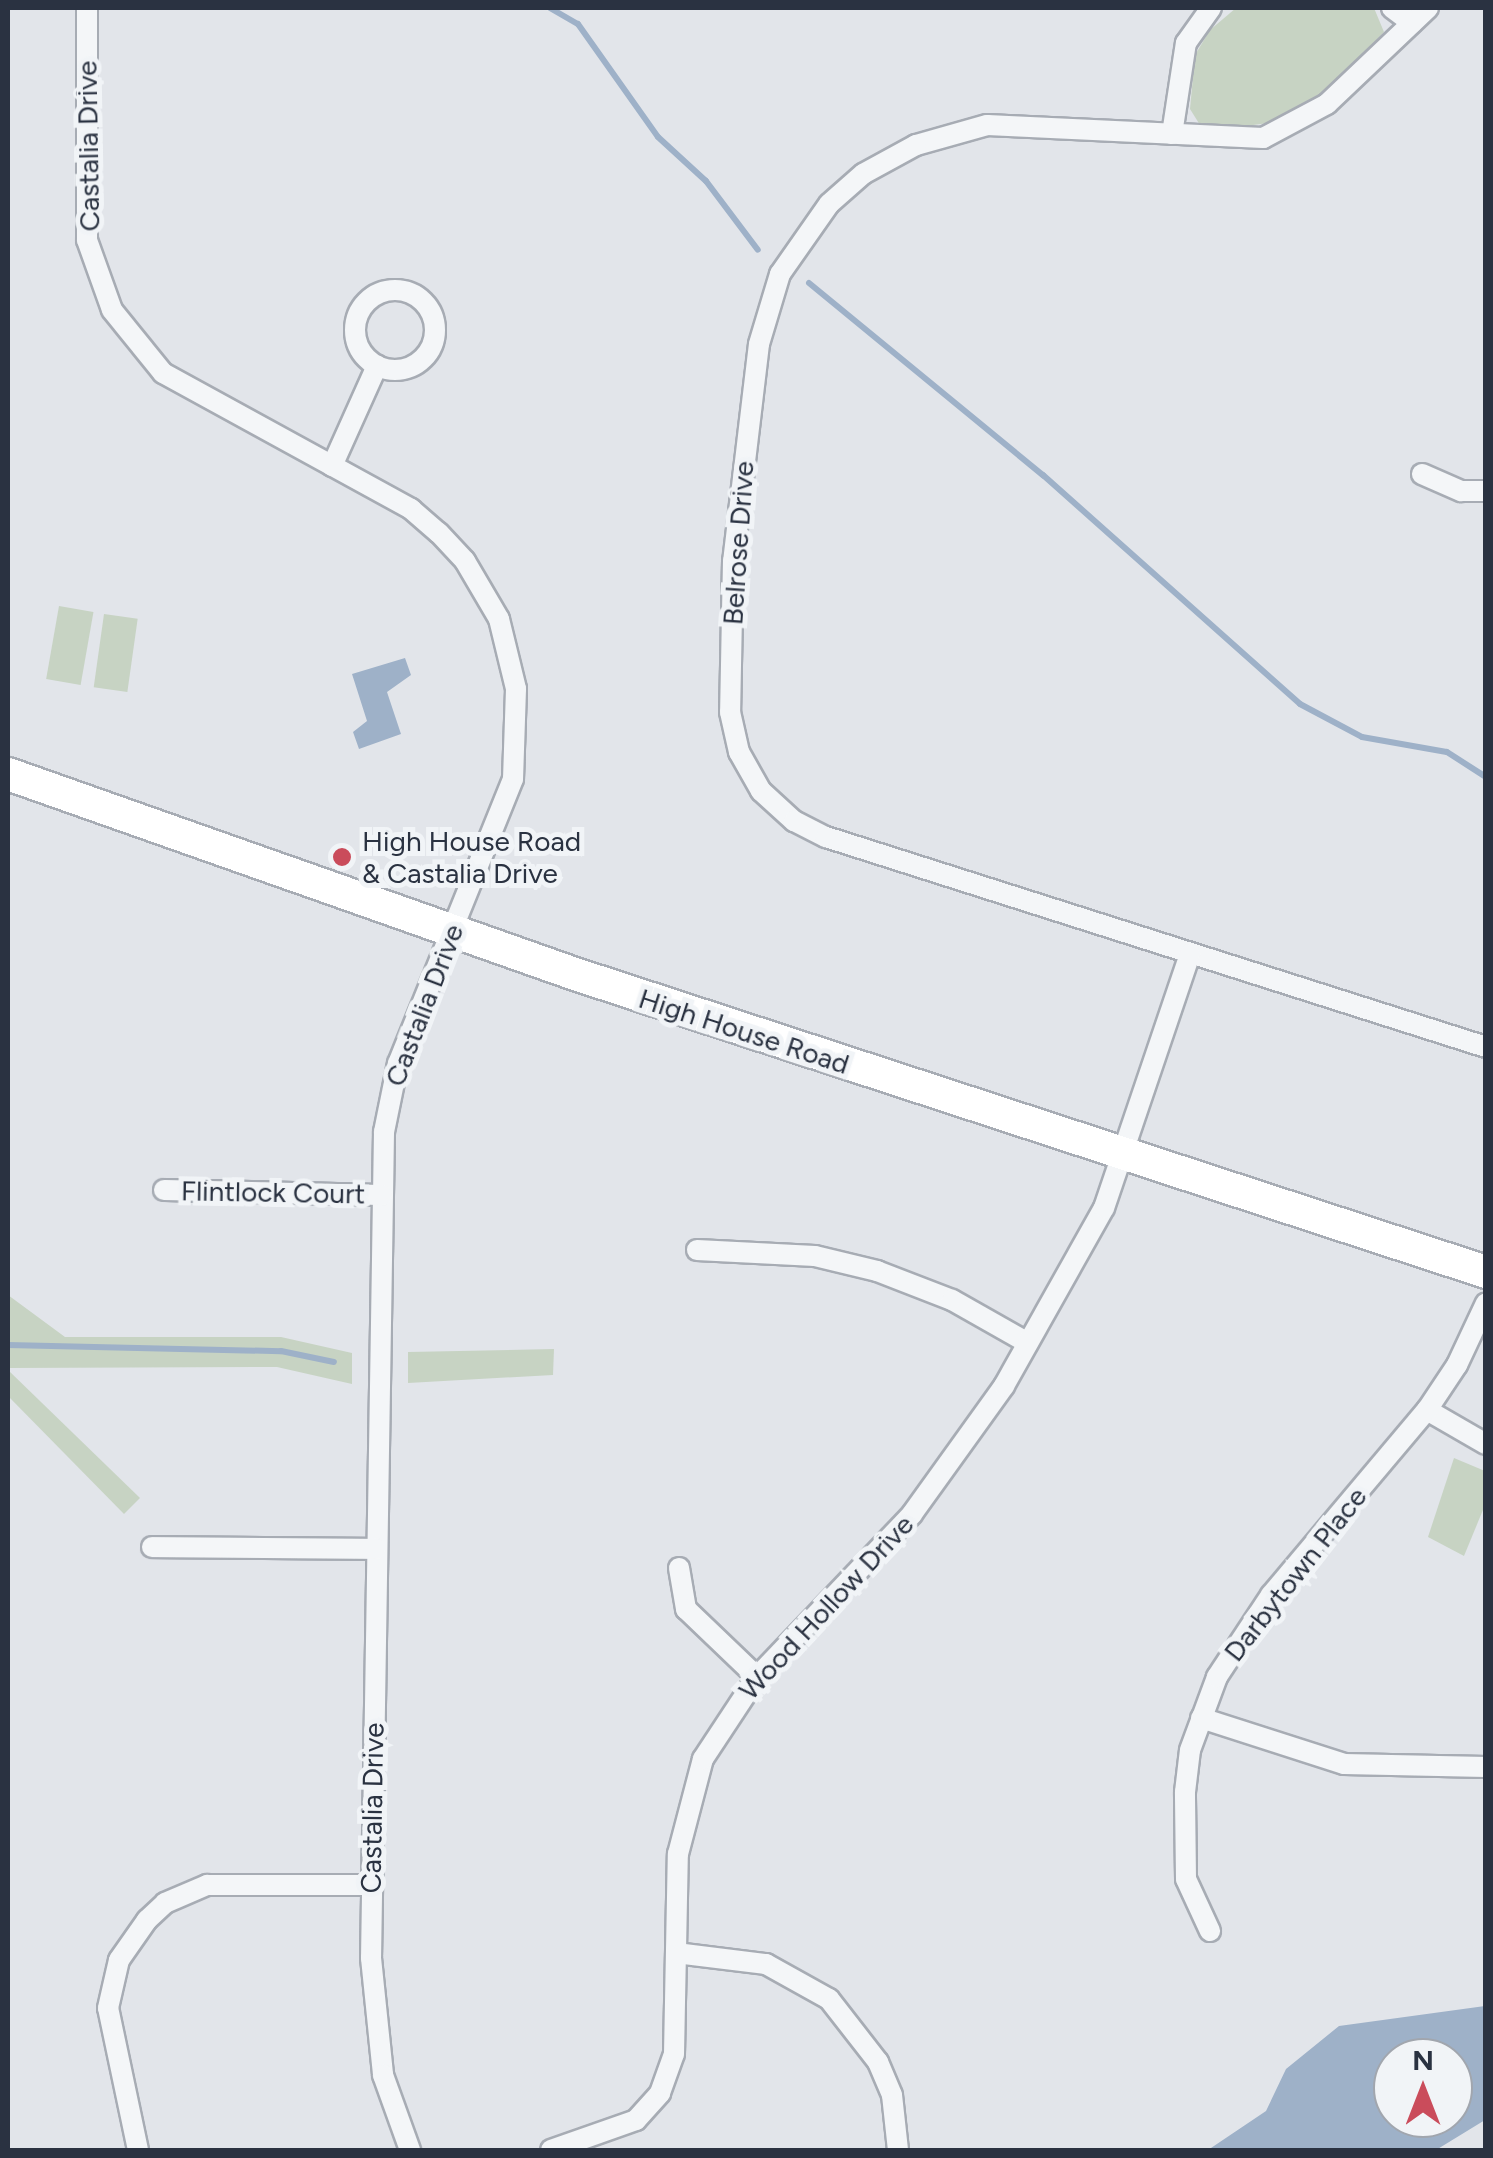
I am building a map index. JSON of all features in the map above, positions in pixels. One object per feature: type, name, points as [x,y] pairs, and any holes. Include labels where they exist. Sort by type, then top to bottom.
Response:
[{"type":"main road","name":"High House Road","points":[[8,774],[451,931],[1123,1157],[1486,1272]]},
{"type":"street","name":"Castalia Drive","points":[[87,8],[87,240],[112,310],[163,373],[411,509],[439,533],[465,561],[499,619],[516,689],[513,778],[388,1097],[382,1195],[370,1885],[375,2029],[410,2150]]},
{"type":"street","points":[[1172,134],[1186,43],[1211,8]]},
{"type":"street","points":[[1392,8],[1412,23]]},
{"type":"street","name":"Belrose Drive","points":[[1428,8],[1327,104],[1284,130],[1238,140],[1018,124],[963,130],[916,145],[863,174],[814,221],[780,274],[759,344],[733,561],[730,712],[750,777],[794,821],[1190,954],[1486,1047]]},
{"type":"street","points":[[382,292],[410,292],[434,320],[432,346],[414,365],[376,366],[355,333],[361,308],[382,292]]},
{"type":"street","points":[[332,466],[376,366]]},
{"type":"street","points":[[1422,474],[1461,490],[1486,491]]},
{"type":"street","name":"Wood Hollow Drive","points":[[552,2150],[636,2120],[660,2093],[674,2054],[678,1854],[688,1800],[720,1727],[757,1677],[923,1501],[1028,1344],[1104,1208],[1190,954]]},
{"type":"street","name":"Flintlock Court","points":[[164,1190],[382,1195]]},
{"type":"street","points":[[697,1250],[815,1256],[878,1271],[952,1300],[1028,1344]]},
{"type":"street","name":"Darbytown Place","points":[[1210,1931],[1186,1879],[1184,1834],[1186,1771],[1201,1718],[1235,1643],[1427,1410],[1457,1365],[1486,1303]]},
{"type":"street","points":[[1427,1410],[1486,1444]]},
{"type":"street","points":[[152,1547],[376,1549]]},
{"type":"street","points":[[679,1568],[686,1609],[757,1677]]},
{"type":"street","points":[[1201,1718],[1344,1764],[1486,1768]]},
{"type":"street","points":[[138,2150],[108,2008],[119,1960],[147,1920],[165,1904],[207,1885],[370,1885]]},
{"type":"street","points":[[676,1953],[766,1964],[830,1999],[878,2062],[892,2095],[898,2150]]},
{"type":"green space","points":[[1236,8],[1374,8],[1384,32],[1322,97],[1283,121],[1216,130],[1200,125],[1190,109],[1195,55],[1210,30]]},
{"type":"green space","points":[[59,606],[93,612],[81,685],[46,679]]},
{"type":"green space","points":[[104,614],[138,619],[127,692],[94,687]]},
{"type":"green space","points":[[8,1295],[65,1337],[281,1337],[352,1353],[352,1384],[277,1367],[8,1368]]},
{"type":"green space","points":[[554,1349],[553,1375],[408,1383],[408,1352]]},
{"type":"green space","points":[[8,1370],[140,1498],[124,1514],[8,1396]]},
{"type":"green space","points":[[1454,1458],[1485,1471],[1485,1505],[1464,1556],[1428,1537]]},
{"type":"water","points":[[405,658],[411,675],[387,692],[401,734],[359,749],[353,732],[367,721],[352,674]]},
{"type":"water","points":[[1485,2006],[1485,2120],[1473,2127],[1473,2038],[1373,2038],[1373,2138],[1456,2138],[1436,2150],[1208,2150],[1266,2111],[1286,2069],[1339,2026]]},
{"type":"waterway","points":[[550,8],[578,24],[658,137],[706,181],[758,250]]},
{"type":"waterway","points":[[809,283],[1043,475],[1300,704],[1362,737],[1447,752],[1486,777]]},
{"type":"waterway","points":[[8,1345],[281,1351],[334,1362]]},
{"type":"place","name":"High House Road & Castalia Drive","points":[[342,857]]}]
